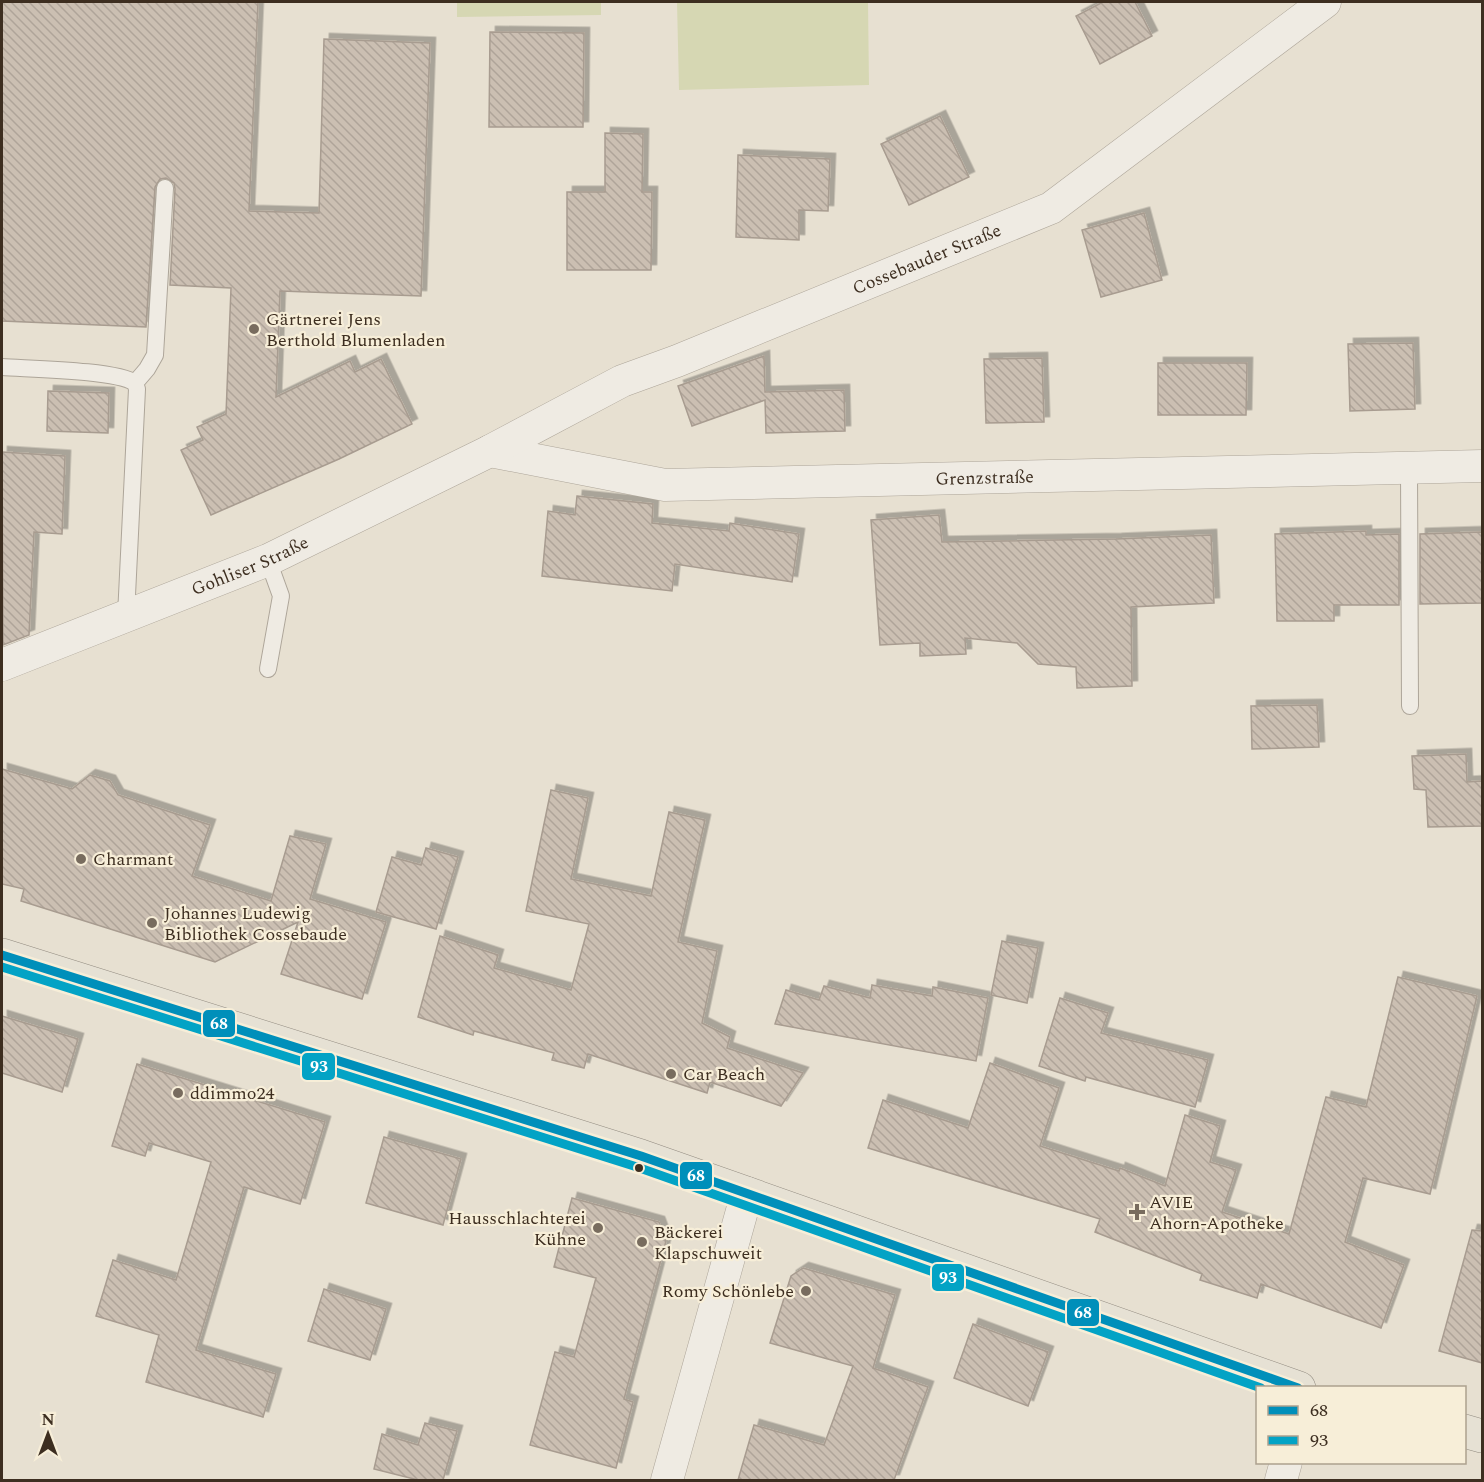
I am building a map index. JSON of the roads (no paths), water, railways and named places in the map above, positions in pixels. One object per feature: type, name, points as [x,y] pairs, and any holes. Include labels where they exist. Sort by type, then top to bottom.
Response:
[{"type":"main road","points":[[2,955],[588,1139],[1293,1386]]},
{"type":"main road","points":[[1466,1432],[1482,1436]]},
{"type":"street","name":"Cossebauder Straße","points":[[490,451],[622,381],[677,361],[1051,208],[1325,2]]},
{"type":"street","name":"Grenzstraße","points":[[490,451],[665,485],[1482,466]]},
{"type":"street","name":"Gohliser Straße","points":[[2,665],[268,560],[490,451]]},
{"type":"street","points":[[667,1480],[747,1193]]},
{"type":"street","points":[[1281,1480],[1285,1464]]},
{"type":"lane","points":[[135,383],[155,355],[165,188]]},
{"type":"lane","points":[[2,366],[101,374],[129,379],[135,383],[137,389],[126,616]]},
{"type":"lane","points":[[1409,468],[1410,706]]},
{"type":"lane","points":[[268,560],[281,596],[268,669]]},
{"type":"place","name":"Gärtnerei Jens Berthold Blumenladen","points":[[254,329]]},
{"type":"place","name":"Charmant","points":[[81,859]]},
{"type":"place","name":"Johannes Ludewig Bibliothek Cossebaude","points":[[152,923]]},
{"type":"place","name":"Car Beach","points":[[671,1074]]},
{"type":"place","name":"ddimmo24","points":[[178,1093]]},
{"type":"place","name":"AVIE Ahorn-Apotheke","points":[[1137,1212]]},
{"type":"place","name":"Hausschlachterei Kühne","points":[[598,1228]]},
{"type":"place","name":"Bäckerei Klapschuweit","points":[[642,1242]]},
{"type":"place","name":"Romy Schönlebe","points":[[806,1291]]}]
